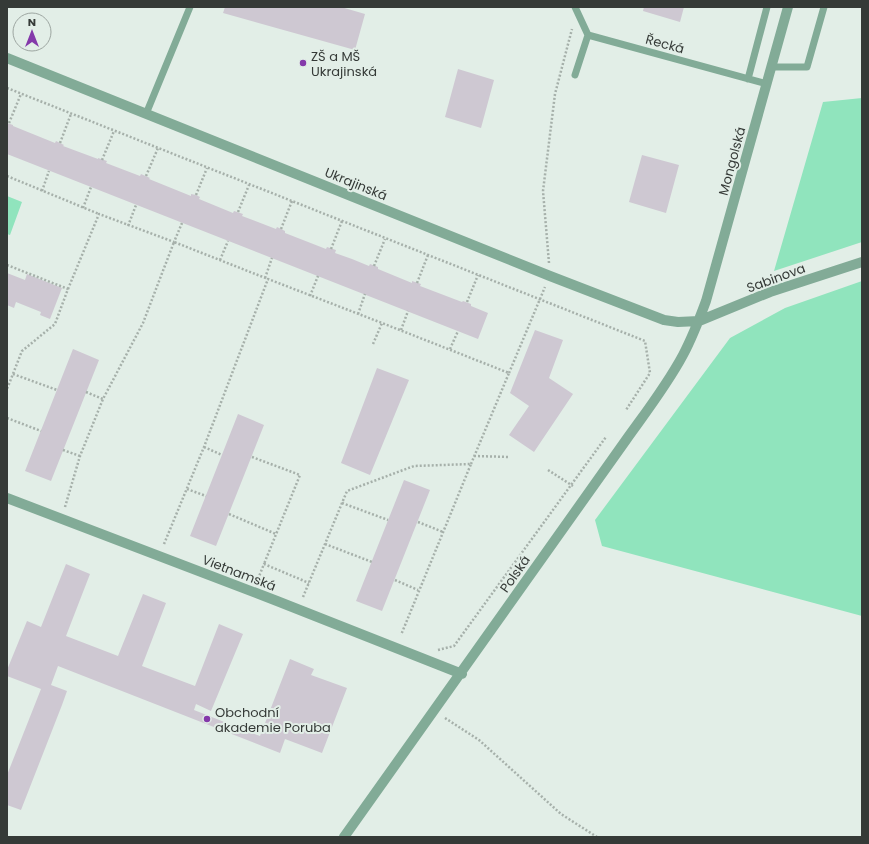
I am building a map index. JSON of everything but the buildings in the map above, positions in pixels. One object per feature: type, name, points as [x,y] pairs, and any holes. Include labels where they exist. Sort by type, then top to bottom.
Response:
[{"type":"street","name":"Mongolská","points":[[699,321],[712,281],[788,7]]},
{"type":"street","name":"Ukrajinská","points":[[7,58],[550,276],[664,320],[678,322],[699,321]]},
{"type":"street","name":"Sabinova","points":[[699,321],[770,292],[862,262]]},
{"type":"street","name":"Polská","points":[[344,837],[462,674],[661,390],[682,357],[699,321]]},
{"type":"street","name":"Vietnamská","points":[[7,498],[277,601],[462,674]]},
{"type":"lane","points":[[146,114],[190,7]]},
{"type":"lane","points":[[575,7],[588,35],[575,75]]},
{"type":"lane","points":[[748,79],[767,7]]},
{"type":"lane","points":[[771,67],[807,67],[824,7]]},
{"type":"lane","name":"Řecká","points":[[588,35],[767,84]]},
{"type":"path","points":[[400,638],[418,590],[550,276],[543,191],[555,94],[573,26]]},
{"type":"path","points":[[7,88],[645,341],[650,373],[626,410]]},
{"type":"path","points":[[9,124],[21,94]]},
{"type":"path","points":[[60,143],[71,114]]},
{"type":"path","points":[[102,160],[114,131]]},
{"type":"path","points":[[146,176],[158,148]]},
{"type":"path","points":[[196,196],[207,168]]},
{"type":"path","points":[[42,191],[49,171]]},
{"type":"path","points":[[7,176],[128,226],[174,242],[510,373]]},
{"type":"path","points":[[238,212],[249,185]]},
{"type":"path","points":[[83,208],[91,187]]},
{"type":"path","points":[[281,229],[292,201]]},
{"type":"path","points":[[128,226],[136,205]]},
{"type":"path","points":[[7,389],[22,351],[55,324],[99,214]]},
{"type":"path","points":[[331,249],[342,221]]},
{"type":"path","points":[[65,507],[80,456],[102,399],[142,323],[182,223]]},
{"type":"path","points":[[374,266],[385,239]]},
{"type":"path","points":[[220,260],[228,241]]},
{"type":"path","points":[[417,283],[428,255]]},
{"type":"path","points":[[265,278],[272,258]]},
{"type":"path","points":[[7,265],[68,289]]},
{"type":"path","points":[[467,302],[478,275]]},
{"type":"path","points":[[310,296],[318,276]]},
{"type":"path","points":[[164,545],[204,447],[268,279]]},
{"type":"path","points":[[358,314],[365,294]]},
{"type":"path","points":[[401,330],[408,311]]},
{"type":"path","points":[[374,344],[382,323]]},
{"type":"path","points":[[450,349],[458,331]]},
{"type":"path","points":[[13,374],[57,390]]},
{"type":"path","points":[[86,392],[102,399]]},
{"type":"path","points":[[7,418],[41,431]]},
{"type":"path","points":[[434,649],[439,650],[454,646],[606,437]]},
{"type":"path","points":[[204,447],[222,454]]},
{"type":"path","points":[[64,450],[80,456]]},
{"type":"path","points":[[474,456],[510,457]]},
{"type":"path","points":[[252,457],[300,475],[257,581]]},
{"type":"path","points":[[302,600],[347,491],[414,466],[471,464]]},
{"type":"path","points":[[548,470],[572,485]]},
{"type":"path","points":[[187,489],[206,496]]},
{"type":"path","points":[[342,503],[388,520]]},
{"type":"path","points":[[229,514],[276,534]]},
{"type":"path","points":[[418,522],[443,532]]},
{"type":"path","points":[[325,544],[372,562]]},
{"type":"path","points":[[264,564],[309,583]]},
{"type":"path","points":[[394,580],[418,590]]},
{"type":"path","points":[[434,711],[479,740],[561,814],[597,837]]},
{"type":"green space","points":[[862,98],[862,242],[774,271],[823,102]]},
{"type":"green space","points":[[7,196],[22,202],[10,235],[7,234]]},
{"type":"green space","points":[[862,281],[862,616],[602,546],[595,520],[730,338],[785,308]]},
{"type":"place","name":"ZŠ a MŠ Ukrajinská","points":[[303,63]]},
{"type":"place","name":"Obchodní akademie Poruba","points":[[207,719]]}]
